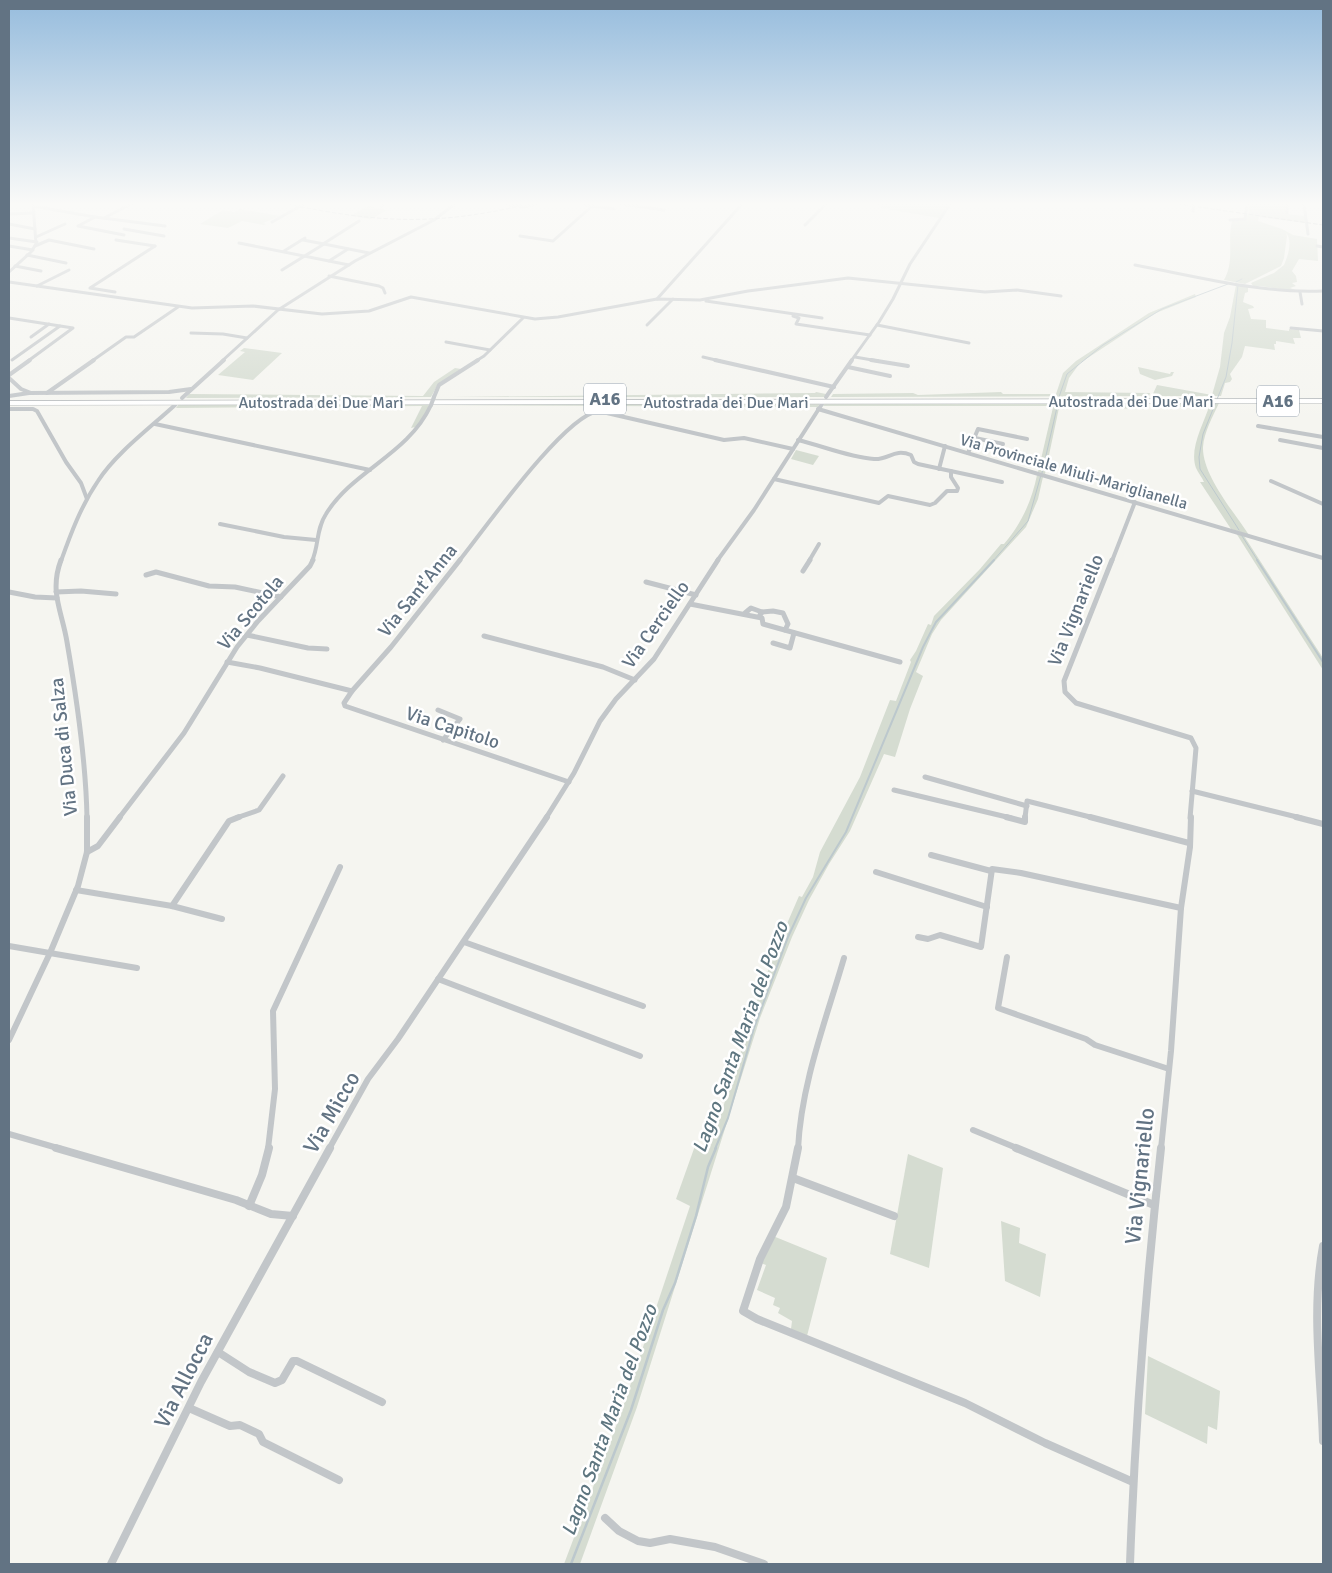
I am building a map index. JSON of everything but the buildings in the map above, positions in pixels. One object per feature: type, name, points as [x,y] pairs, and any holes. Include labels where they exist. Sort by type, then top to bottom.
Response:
[{"type":"highway","name":"Autostrada dei Due Mari","points":[[9,401],[1323,400]]},
{"type":"street","points":[[36,286],[53,277]]},
{"type":"street","points":[[107,277],[90,288],[115,292]]},
{"type":"street","points":[[182,398],[278,310],[327,277]]},
{"type":"street","points":[[336,277],[378,286],[383,288],[385,292]]},
{"type":"street","points":[[657,298],[677,277]]},
{"type":"street","points":[[826,397],[877,325],[904,277]]},
{"type":"street","points":[[1207,277],[1300,292],[1323,291]]},
{"type":"street","points":[[700,300],[748,290],[842,279],[871,279],[985,292],[1015,290],[1061,296]]},
{"type":"street","points":[[9,282],[178,307],[253,306],[322,314],[353,313],[380,308],[411,297],[524,318],[549,318],[664,298],[700,300],[822,318]]},
{"type":"street","points":[[1300,292],[1302,304]]},
{"type":"street","points":[[663,293],[664,298]]},
{"type":"street","points":[[648,325],[674,299]]},
{"type":"street","points":[[47,393],[126,337],[134,337],[178,307]]},
{"type":"street","points":[[792,313],[792,316],[799,318],[796,324],[870,335]]},
{"type":"street","points":[[9,318],[73,328],[9,377],[29,393],[42,395],[186,394]]},
{"type":"street","points":[[446,342],[491,350],[524,318]]},
{"type":"street","points":[[31,337],[49,324]]},
{"type":"street","points":[[877,325],[969,342]]},
{"type":"street","points":[[12,360],[60,326]]},
{"type":"street","points":[[1291,328],[1323,331]]},
{"type":"street","points":[[190,333],[223,334],[247,338]]},
{"type":"street","name":"Via Scotola","points":[[87,852],[98,846],[178,741],[227,662],[247,635],[313,562],[320,525],[340,495],[400,447],[424,420],[439,385],[491,350]]},
{"type":"street","points":[[703,357],[834,387]]},
{"type":"street","points":[[855,357],[908,366]]},
{"type":"street","points":[[848,366],[890,376]]},
{"type":"street","points":[[9,396],[29,393],[169,392],[191,389]]},
{"type":"street","points":[[56,592],[57,571],[64,550],[97,481],[111,464],[175,404]]},
{"type":"street","name":"Via Cerciello","points":[[569,782],[600,721],[616,699],[654,659],[723,552],[754,510],[822,404]]},
{"type":"street","points":[[9,409],[33,409],[37,411],[66,462],[82,483],[87,499]]},
{"type":"street","name":"Via Provinciale Miuli-Mariglianella","points":[[818,409],[1323,558]]},
{"type":"street","name":"Via Sant'Anna","points":[[352,691],[391,647],[544,454],[568,430],[591,411],[724,440],[744,438],[793,449]]},
{"type":"street","points":[[155,424],[370,470]]},
{"type":"street","points":[[1258,426],[1323,437]]},
{"type":"street","points":[[968,453],[979,429],[1027,439]]},
{"type":"street","points":[[975,438],[1003,444]]},
{"type":"street","points":[[798,440],[876,459],[897,451],[904,452],[911,455],[915,463],[1002,482]]},
{"type":"street","points":[[1280,440],[1323,448]]},
{"type":"street","points":[[939,469],[946,446]]},
{"type":"street","points":[[774,479],[879,503],[888,496],[930,505],[935,503],[947,491],[957,491],[958,488],[951,477],[951,471]]},
{"type":"street","points":[[82,483],[89,484],[97,481]]},
{"type":"street","points":[[1271,481],[1323,504]]},
{"type":"street","name":"Via Vignariello","points":[[1130,1564],[1133,1482],[1154,1205],[1169,1069],[1181,908],[1189,843],[1196,748],[1191,738],[1183,734],[1083,706],[1065,692],[1064,681],[1135,502]]},
{"type":"street","points":[[220,524],[293,538],[316,540]]},
{"type":"street","points":[[803,570],[819,544]]},
{"type":"street","points":[[146,575],[156,572],[209,586],[241,588],[281,597]]},
{"type":"street","points":[[646,582],[696,595]]},
{"type":"street","points":[[9,592],[35,597],[56,592],[81,591],[116,594]]},
{"type":"street","name":"Via Duca di Salza","points":[[9,1040],[50,953],[76,890],[87,852],[85,772],[67,641],[56,592]]},
{"type":"street","points":[[690,604],[718,611],[745,613],[762,618],[763,624],[900,662]]},
{"type":"street","points":[[745,613],[751,608],[762,612],[783,613],[788,624],[785,630]]},
{"type":"street","points":[[759,617],[762,612]]},
{"type":"street","points":[[773,643],[790,648],[794,633]]},
{"type":"street","points":[[247,635],[308,648],[327,649]]},
{"type":"street","points":[[484,636],[603,667],[635,680]]},
{"type":"street","points":[[227,662],[260,668],[352,691]]},
{"type":"street","name":"Via Capitolo","points":[[352,691],[344,703],[345,706],[569,782]]},
{"type":"street","points":[[438,710],[460,718],[444,740]]},
{"type":"street","points":[[172,906],[229,821],[259,810],[283,776]]},
{"type":"street","points":[[925,777],[1027,806]]},
{"type":"street","name":"Via Micco","points":[[293,1216],[368,1079],[464,942],[569,782]]},
{"type":"street","points":[[894,790],[1025,822],[1027,801],[1189,843]]},
{"type":"street","points":[[1192,791],[1323,824]]},
{"type":"street","points":[[931,855],[991,871],[992,869],[1021,873],[1181,908]]},
{"type":"street","points":[[249,1206],[264,1171],[269,1138],[275,1075],[273,1011],[340,867]]},
{"type":"street","points":[[918,936],[928,939],[940,935],[980,947],[991,871]]},
{"type":"street","points":[[876,872],[987,907]]},
{"type":"street","points":[[76,890],[172,906],[222,919]]},
{"type":"street","points":[[464,942],[643,1006]]},
{"type":"street","points":[[9,946],[137,968]]},
{"type":"street","points":[[1007,957],[998,1008],[1095,1045],[1169,1069]]},
{"type":"street","points":[[844,958],[806,1087],[799,1129],[798,1154],[786,1207],[755,1272],[743,1306],[745,1313],[965,1403],[1045,1443],[1133,1482]]},
{"type":"street","points":[[438,979],[640,1056]]},
{"type":"street","points":[[973,1130],[1154,1205]]},
{"type":"street","points":[[9,1134],[236,1200],[271,1214],[293,1216]]},
{"type":"street","points":[[794,1178],[894,1216]]},
{"type":"street","name":"Via Allocca","points":[[112,1564],[218,1352],[293,1216]]},
{"type":"street","points":[[1323,1246],[1319,1270],[1317,1334],[1323,1441]]},
{"type":"street","points":[[218,1352],[249,1372],[275,1384],[282,1380],[294,1361],[297,1361],[382,1402]]},
{"type":"street","points":[[189,1408],[230,1426],[240,1425],[260,1434],[263,1442],[339,1480]]},
{"type":"street","points":[[605,1518],[621,1532],[642,1543],[670,1540],[714,1547],[764,1564]]},
{"type":"shaded area","points":[[1225,277],[1258,277],[1245,284],[1224,280]]},
{"type":"shaded area","points":[[1264,277],[1296,277],[1297,282],[1292,283],[1296,286],[1290,288],[1301,292],[1260,286],[1248,288],[1243,302],[1254,308],[1248,309],[1251,319],[1266,320],[1266,328],[1289,331],[1289,329],[1299,330],[1301,338],[1293,338],[1295,344],[1276,341],[1276,344],[1274,344],[1275,350],[1245,346],[1242,357],[1230,374],[1232,379],[1230,382],[1225,383],[1221,396],[1152,396],[1157,385],[1212,395],[1220,367],[1224,333],[1230,317],[1236,285],[1253,286],[1251,283]]},
{"type":"shaded area","points":[[1195,294],[1196,297],[1156,313],[1080,363],[1069,378],[1065,392],[1150,393],[1149,396],[831,397],[833,394],[913,393],[918,395],[1001,392],[1003,394],[1056,394],[1063,373],[1076,361],[1149,313]]},
{"type":"shaded area","points":[[244,348],[282,353],[253,380],[218,375],[245,352],[240,351]]},
{"type":"shaded area","points":[[1138,367],[1170,374],[1174,372],[1172,376],[1155,380],[1140,374]]},
{"type":"shaded area","points":[[455,368],[461,369],[437,386],[431,397],[186,398],[189,394],[423,396],[434,382]]},
{"type":"shaded area","points":[[815,393],[826,394],[824,397],[452,397]]},
{"type":"shaded area","points":[[820,403],[818,407],[429,405],[426,414],[415,427],[411,428],[422,406],[176,408],[179,404]]},
{"type":"shaded area","points":[[825,403],[1049,403],[1048,406],[823,406]]},
{"type":"shaded area","points":[[1054,403],[1060,403],[1045,474],[1038,472]]},
{"type":"shaded area","points":[[1065,403],[1147,403],[1144,409],[1076,407]]},
{"type":"shaded area","points":[[1152,403],[1219,403],[1205,436],[1204,458],[1220,493],[1249,535],[1231,529],[1200,482],[1204,482],[1196,468],[1194,453],[1195,445],[1209,407],[1158,407]]},
{"type":"shaded area","points":[[796,450],[819,456],[813,465],[791,459]]},
{"type":"shaded area","points":[[1037,475],[1043,477],[1038,499],[1026,527],[941,620],[932,634],[916,672],[923,676],[910,709],[895,757],[884,754],[850,831],[809,900],[792,937],[760,1018],[637,1407],[580,1564],[564,1564],[621,1413],[690,1206],[676,1199],[696,1143],[710,1148],[757,1001],[776,949],[799,896],[802,897],[813,877],[820,852],[860,777],[890,700],[896,701],[911,662],[910,660],[928,624],[931,625],[934,616],[980,569],[1001,544],[1004,544],[1016,528],[1025,511]]},
{"type":"shaded area","points":[[1236,533],[1244,536],[1323,658],[1323,670]]},
{"type":"shaded area","points":[[908,1154],[943,1168],[929,1268],[890,1254]]},
{"type":"shaded area","points":[[1001,1221],[1020,1228],[1019,1243],[1046,1254],[1040,1297],[1005,1281]]},
{"type":"shaded area","points":[[773,1236],[827,1258],[807,1336],[791,1329],[792,1321],[778,1313],[780,1308],[773,1305],[775,1298],[757,1290],[766,1265],[761,1263]]},
{"type":"shaded area","points":[[1148,1356],[1220,1391],[1217,1430],[1208,1426],[1207,1444],[1145,1414]]},
{"type":"waterway","name":"Lagno Santa Maria del Pozzo","points":[[1236,282],[1242,279]]},
{"type":"waterway","name":"Lagno Santa Maria del Pozzo","points":[[1059,397],[1067,374],[1103,345],[1162,309],[1228,284]]},
{"type":"waterway","points":[[1238,285],[1232,343],[1226,377],[1203,434],[1199,457],[1200,469],[1239,530]]},
{"type":"waterway","name":"Lagno Santa Maria del Pozzo","points":[[1042,473],[1058,403]]},
{"type":"waterway","name":"Lagno Santa Maria del Pozzo","points":[[993,561],[1028,521],[1041,475]]},
{"type":"waterway","points":[[1242,536],[1258,561]]},
{"type":"waterway","name":"Lagno Santa Maria del Pozzo","points":[[715,1149],[728,1118],[754,1028],[788,937],[806,898],[846,832],[923,647],[936,622],[994,560]]},
{"type":"waterway","points":[[1257,560],[1323,662]]},
{"type":"waterway","name":"Lagno Santa Maria del Pozzo","points":[[571,1564],[631,1410],[663,1310],[675,1283],[696,1216],[708,1167],[716,1148]]}]
